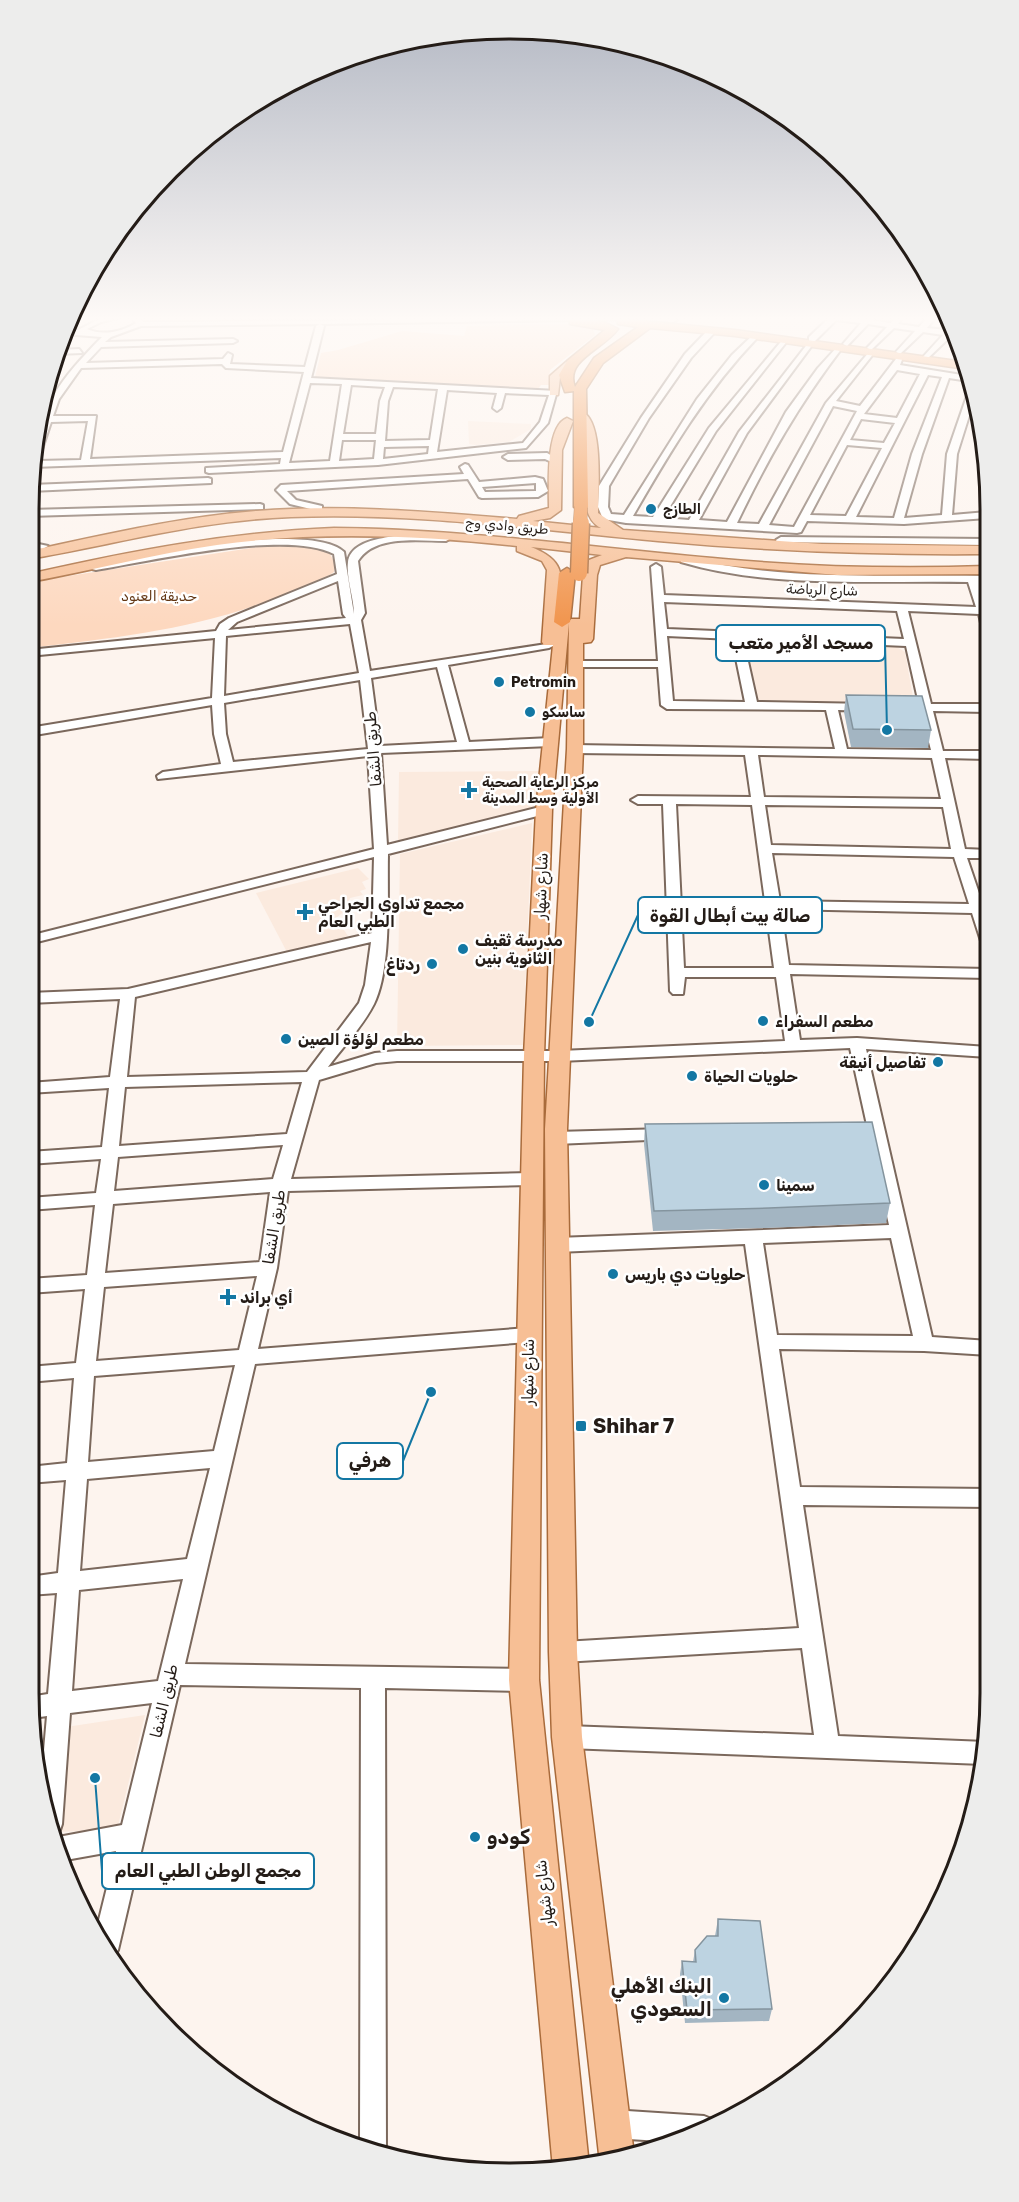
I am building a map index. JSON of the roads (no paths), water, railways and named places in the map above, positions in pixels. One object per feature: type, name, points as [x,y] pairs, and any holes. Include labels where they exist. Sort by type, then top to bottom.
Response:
[{"type":"highway","points":[[569,622],[582,420]]},
{"type":"highway","points":[[567,421],[576,507]]},
{"type":"main road","points":[[584,420],[592,438],[592,514],[599,522],[616,530],[659,537]]},
{"type":"main road","points":[[480,520],[532,518],[555,510],[558,438],[567,421]]},
{"type":"main road","points":[[39,546],[171,522],[246,512],[319,508],[386,510],[443,516]]},
{"type":"main road","name":"طريق وادي وج","points":[[39,553],[180,525],[241,517],[332,512],[443,516],[659,537],[824,549],[980,552]]},
{"type":"main road","name":"طريق وادي وج","points":[[39,576],[178,546],[265,536],[369,532],[481,538],[679,559],[807,568],[980,570]]},
{"type":"main road","points":[[481,538],[534,551],[552,563],[554,570],[549,645],[556,692]]},
{"type":"main road","points":[[980,552],[864,556],[854,560],[867,565],[980,565]]},
{"type":"main road","points":[[575,664],[584,659],[590,575],[594,563],[603,558],[621,556],[679,559]]},
{"type":"main road","name":"شارع شهار","points":[[569,622],[575,664],[575,749],[556,1138],[563,1653],[567,1737],[615,2151]]},
{"type":"main road","name":"شارع شهار","points":[[569,622],[556,692],[544,810],[530,1179],[524,1680],[571,2159]]},
{"type":"street","points":[[85,462],[93,420]]},
{"type":"street","points":[[246,512],[272,500],[281,489],[285,455],[295,420]]},
{"type":"street","points":[[334,464],[340,420]]},
{"type":"street","points":[[374,484],[372,465],[380,440],[382,420]]},
{"type":"street","points":[[432,456],[438,420]]},
{"type":"street","points":[[515,452],[526,445],[545,420]]},
{"type":"street","points":[[644,420],[604,486],[603,507],[607,518],[762,528],[797,536]]},
{"type":"street","points":[[626,520],[687,420]]},
{"type":"street","points":[[655,522],[720,420]]},
{"type":"street","points":[[692,524],[732,452],[760,420]]},
{"type":"street","points":[[729,526],[763,458],[778,420]]},
{"type":"street","points":[[762,528],[821,420]]},
{"type":"street","points":[[797,536],[803,518],[857,420]]},
{"type":"street","points":[[849,520],[900,421],[895,420]]},
{"type":"street","points":[[898,520],[917,454],[930,420]]},
{"type":"street","points":[[947,518],[952,454],[963,420]]},
{"type":"street","points":[[337,437],[434,443]]},
{"type":"street","points":[[372,465],[432,456],[551,448],[558,438]]},
{"type":"street","points":[[847,442],[888,446]]},
{"type":"street","points":[[701,448],[712,448]]},
{"type":"street","points":[[39,512],[208,489],[283,467],[462,462],[515,452],[547,456],[556,461]]},
{"type":"street","points":[[42,462],[285,455]]},
{"type":"street","points":[[752,456],[763,458]]},
{"type":"street","points":[[208,489],[210,458]]},
{"type":"street","points":[[281,489],[453,478],[474,481],[535,480],[542,483],[543,490],[538,494],[482,495],[474,481],[462,462]]},
{"type":"street","points":[[445,463],[453,478]]},
{"type":"street","points":[[40,488],[208,489],[260,507]]},
{"type":"street","points":[[281,489],[293,502],[319,508]]},
{"type":"street","points":[[803,518],[898,520],[980,516]]},
{"type":"street","points":[[659,537],[797,536],[980,542]]},
{"type":"street","points":[[39,652],[355,620],[360,613],[353,561],[360,549],[376,542],[390,540],[462,537]]},
{"type":"street","points":[[39,576],[217,548],[312,540],[335,547],[339,552],[348,614],[355,620]]},
{"type":"street","points":[[679,559],[716,569],[803,576],[980,580]]},
{"type":"street","points":[[656,567],[667,705],[980,708]]},
{"type":"street","points":[[228,767],[220,744],[218,700],[221,632],[233,620],[343,575]]},
{"type":"street","points":[[973,580],[980,598]]},
{"type":"street","name":"شارع الرياضة","points":[[657,598],[980,611]]},
{"type":"street","points":[[902,608],[959,853],[980,904]]},
{"type":"street","name":"طريق الشفا","points":[[108,1938],[268,1268],[280,1185],[312,1077],[366,1004],[373,985],[379,936],[381,849],[374,751],[365,675],[355,620]]},
{"type":"street","points":[[660,632],[910,643]]},
{"type":"street","points":[[737,635],[752,706]]},
{"type":"street","points":[[39,730],[549,645]]},
{"type":"street","points":[[442,663],[464,746]]},
{"type":"street","points":[[575,664],[663,664]]},
{"type":"street","points":[[831,706],[842,753]]},
{"type":"street","points":[[163,776],[374,751],[551,742]]},
{"type":"street","points":[[575,749],[980,755]]},
{"type":"street","points":[[751,752],[793,1044]]},
{"type":"street","points":[[638,800],[948,803]]},
{"type":"street","points":[[669,800],[678,991]]},
{"type":"street","points":[[39,937],[381,849],[544,810]]},
{"type":"street","points":[[765,849],[980,854]]},
{"type":"street","points":[[772,905],[980,909]]},
{"type":"street","points":[[39,997],[128,993],[379,936]]},
{"type":"street","points":[[677,972],[980,973]]},
{"type":"street","points":[[52,1801],[86,1369],[128,993]]},
{"type":"street","points":[[857,1043],[870,1130],[898,1231],[924,1344]]},
{"type":"street","points":[[39,1087],[118,1082],[312,1077],[386,1057],[560,1056],[857,1043],[980,1051]]},
{"type":"street","points":[[556,1138],[681,1134]]},
{"type":"street","points":[[39,1157],[293,1139]]},
{"type":"street","points":[[39,1203],[280,1185],[530,1179]]},
{"type":"street","points":[[556,1245],[898,1231]]},
{"type":"street","points":[[753,1237],[828,1748]]},
{"type":"street","points":[[39,1285],[268,1268]]},
{"type":"street","points":[[39,1373],[528,1335]]},
{"type":"street","points":[[770,1342],[924,1344],[980,1347]]},
{"type":"street","points":[[39,1474],[222,1459]]},
{"type":"street","points":[[792,1496],[980,1498]]},
{"type":"street","points":[[39,1585],[196,1568]]},
{"type":"street","points":[[563,1653],[812,1637]]},
{"type":"street","points":[[39,1706],[169,1682],[373,1677],[524,1680]]},
{"type":"street","points":[[373,1677],[374,2143]]},
{"type":"street","points":[[567,1737],[976,1753]]},
{"type":"street","points":[[65,1847],[132,1836]]},
{"type":"street","points":[[612,2124],[685,2129]]},
{"type":"place","name":"الطازج","points":[[651,509]]},
{"type":"place","name":"Petromin","points":[[499,682]]},
{"type":"place","name":"ساسكو","points":[[530,712]]},
{"type":"place","name":"مسجد الأمير متعب","points":[[887,730]]},
{"type":"place","name":"مركز الرعاية الصحية الأولية وسط المدينة","points":[[469,790]]},
{"type":"place","name":"مجمع تداوي الجراحي الطبي العام","points":[[305,912]]},
{"type":"place","name":"مدرسة ثقيف الثانوية بنين","points":[[463,949]]},
{"type":"place","name":"ردتاغ","points":[[432,964]]},
{"type":"place","name":"مطعم السفراء","points":[[763,1021]]},
{"type":"place","name":"صالة بيت أبطال القوة","points":[[589,1022]]},
{"type":"place","name":"مطعم لؤلؤة الصين","points":[[286,1039]]},
{"type":"place","name":"تفاصيل أنيقة","points":[[938,1062]]},
{"type":"place","name":"حلويات الحياة","points":[[692,1076]]},
{"type":"place","name":"سمينا","points":[[764,1185]]},
{"type":"place","name":"حلويات دي باريس","points":[[613,1274]]},
{"type":"place","name":"أي براند","points":[[228,1297]]},
{"type":"place","name":"هرفي","points":[[431,1392]]},
{"type":"place","name":"Shihar 7","points":[[581,1426]]},
{"type":"place","name":"مجمع الوطن الطبي العام","points":[[95,1778]]},
{"type":"place","name":"كودو","points":[[475,1837]]},
{"type":"place","name":"البنك الأهلي السعودي","points":[[724,1998]]},
{"type":"park label","name":"حديقة العنود","points":[[159,596]]}]
